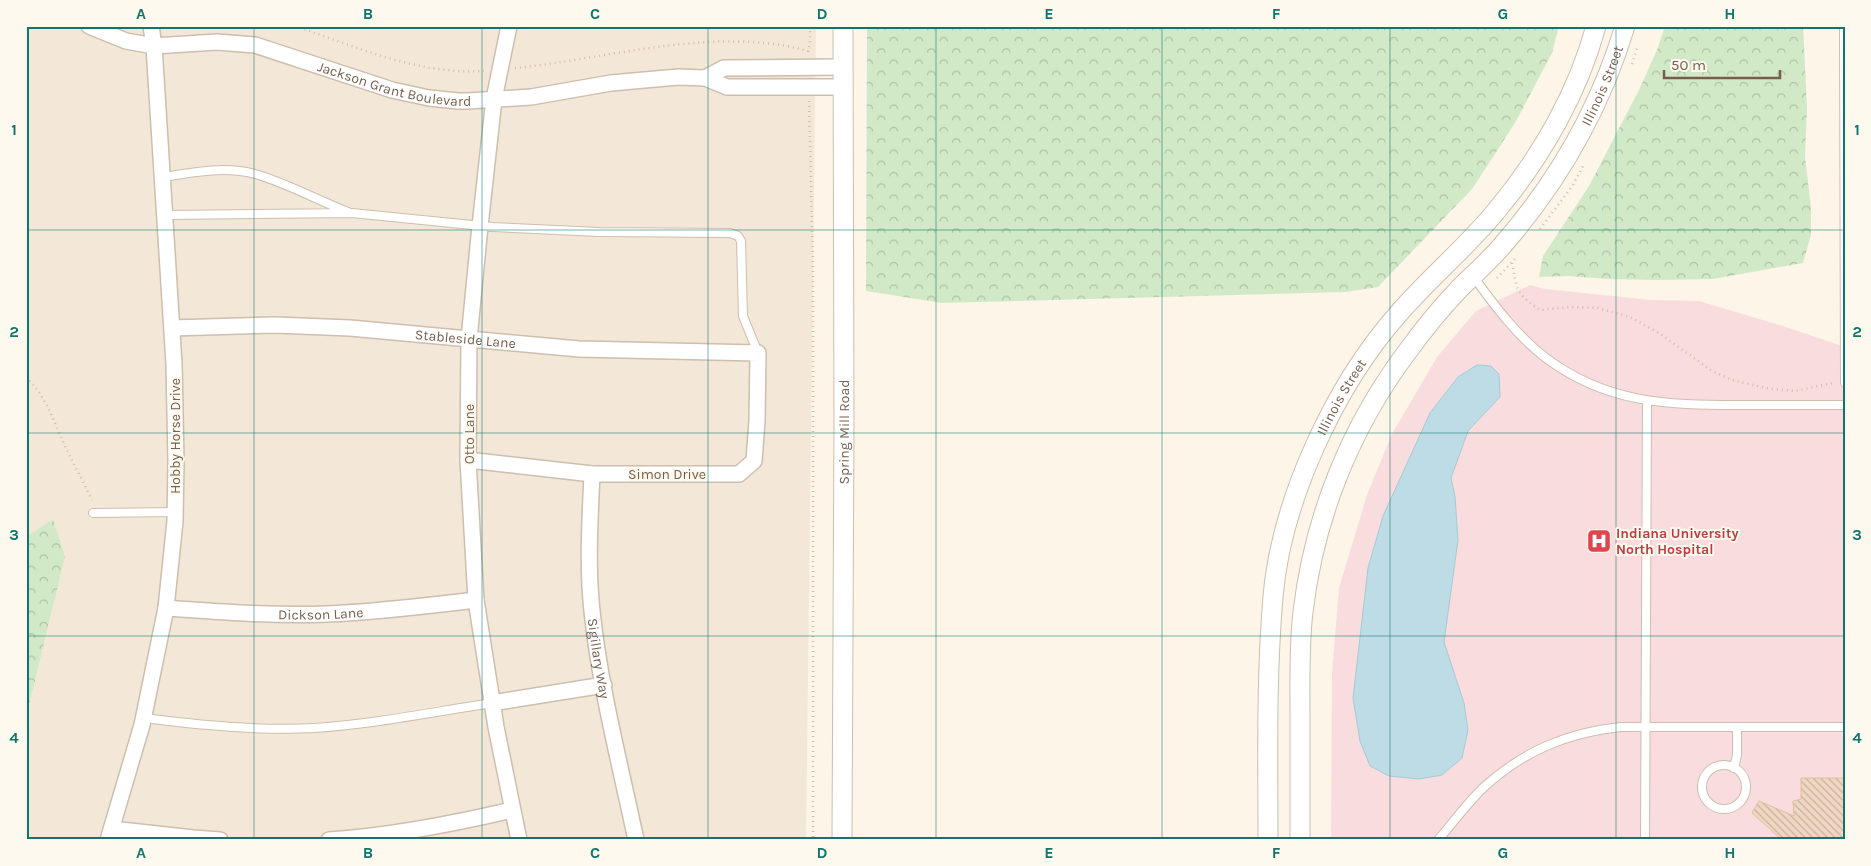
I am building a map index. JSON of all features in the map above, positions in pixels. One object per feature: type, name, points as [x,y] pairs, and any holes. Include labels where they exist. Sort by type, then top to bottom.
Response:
[{"type":"street","name":"Jackson Grant Boulevard","points":[[88,26],[126,41],[154,46],[217,42],[255,45],[392,90],[429,98],[468,101],[531,97],[611,83],[678,77],[705,78],[727,87],[843,87]]},
{"type":"street","name":"Hobby Horse Drive","points":[[110,834],[144,718],[166,608],[175,512],[176,452],[172,328],[164,177],[151,26]]},
{"type":"street","name":"Otto Lane","points":[[510,26],[494,99],[480,226],[470,339],[468,460],[476,600],[492,704],[519,840]]},
{"type":"street","name":"Spring Mill Road","points":[[842,840],[844,434],[843,26]]},
{"type":"street","name":"Illinois Street","points":[[1268,840],[1268,709],[1273,596],[1283,540],[1300,485],[1321,432],[1348,382],[1399,312],[1497,210],[1531,165],[1560,116],[1572,91],[1596,26]]},
{"type":"street","name":"Illinois Street","points":[[1300,840],[1300,668],[1302,613],[1312,557],[1327,503],[1337,476],[1360,425],[1389,377],[1440,310],[1478,283],[1500,249],[1530,213],[1568,158],[1595,107],[1625,26]]},
{"type":"street","name":"Jackson Grant Boulevard","points":[[705,78],[724,68],[843,67]]},
{"type":"street","name":"Stableside Lane","points":[[172,328],[275,325],[350,328],[580,349],[758,353]]},
{"type":"street","name":"Simon Drive","points":[[468,460],[592,474],[739,474],[754,461],[758,353]]},
{"type":"street","name":"Sigillary Way","points":[[592,474],[589,567],[592,612],[604,685],[636,840]]},
{"type":"street","name":"Dickson Lane","points":[[166,608],[258,614],[327,614],[411,608],[476,600]]},
{"type":"street","points":[[492,704],[604,685]]},
{"type":"street","points":[[329,840],[467,821],[512,810]]},
{"type":"street","points":[[110,834],[220,840]]},
{"type":"lane","points":[[1844,26],[1845,382]]},
{"type":"lane","points":[[164,177],[200,171],[230,170],[255,174],[352,213]]},
{"type":"lane","points":[[166,216],[352,213],[480,226],[598,232],[730,233],[738,236],[741,241],[743,316],[758,353]]},
{"type":"lane","points":[[1478,283],[1515,328],[1545,357],[1569,374],[1604,390],[1647,401],[1682,405],[1845,405]]},
{"type":"lane","points":[[1645,840],[1647,401]]},
{"type":"lane","points":[[93,513],[175,512]]},
{"type":"lane","points":[[144,718],[190,724],[255,728],[314,728],[492,704]]},
{"type":"lane","points":[[1438,840],[1483,788],[1522,758],[1544,746],[1594,730],[1620,727],[1845,727]]},
{"type":"lane","points":[[1734,768],[1737,755],[1737,727]]},
{"type":"lane","points":[[1720,765],[1734,768],[1740,772],[1746,785],[1743,799],[1738,804],[1725,809],[1711,805],[1702,793],[1703,778],[1713,767],[1720,765]]},
{"type":"path","points":[[295,26],[412,65],[464,72],[500,70],[641,49],[726,41],[785,44],[808,51]]},
{"type":"path","points":[[804,66],[810,43],[810,26]]},
{"type":"path","points":[[1629,71],[1639,41]]},
{"type":"path","points":[[804,86],[810,104],[813,268],[813,840]]},
{"type":"path","points":[[1536,234],[1573,185],[1585,163]]},
{"type":"path","points":[[1478,283],[1505,271],[1518,256]]},
{"type":"path","points":[[1512,263],[1516,287],[1529,303],[1540,310],[1570,307],[1598,308],[1630,316],[1659,333],[1712,371],[1732,380],[1770,389],[1795,391],[1845,382]]},
{"type":"path","points":[[26,378],[45,399],[92,500]]},
{"type":"shaded area","points":[[26,26],[816,26],[806,840],[26,840],[26,718],[65,557],[29,535],[26,542]]},
{"type":"shaded area","name":"Indiana University North Hospital","points":[[1530,285],[1545,289],[1651,300],[1699,301],[1845,347],[1845,840],[1331,840],[1332,674],[1339,588],[1367,495],[1392,434],[1437,357],[1476,311]]},
{"type":"green space","points":[[867,26],[1559,26],[1552,53],[1515,123],[1472,189],[1378,287],[1346,292],[942,303],[866,291]]},
{"type":"green space","points":[[1665,26],[1803,26],[1807,108],[1805,157],[1811,207],[1811,235],[1803,263],[1713,279],[1656,280],[1568,276],[1539,277],[1543,256],[1589,186],[1640,88],[1657,50]]},
{"type":"green space","points":[[53,519],[65,557],[26,718],[26,542],[29,535]]},
{"type":"water","points":[[1477,365],[1491,366],[1499,374],[1500,397],[1468,431],[1451,478],[1455,496],[1458,540],[1444,642],[1464,703],[1468,730],[1462,758],[1442,775],[1419,779],[1389,776],[1370,766],[1360,741],[1353,698],[1368,568],[1383,516],[1430,413],[1458,377]]},
{"type":"building","points":[[1801,778],[1845,778],[1845,840],[1782,840],[1752,813],[1759,801],[1794,816],[1793,801],[1801,799]]},
{"type":"place","name":"Indiana University North Hospital","points":[[1599,541]]}]
